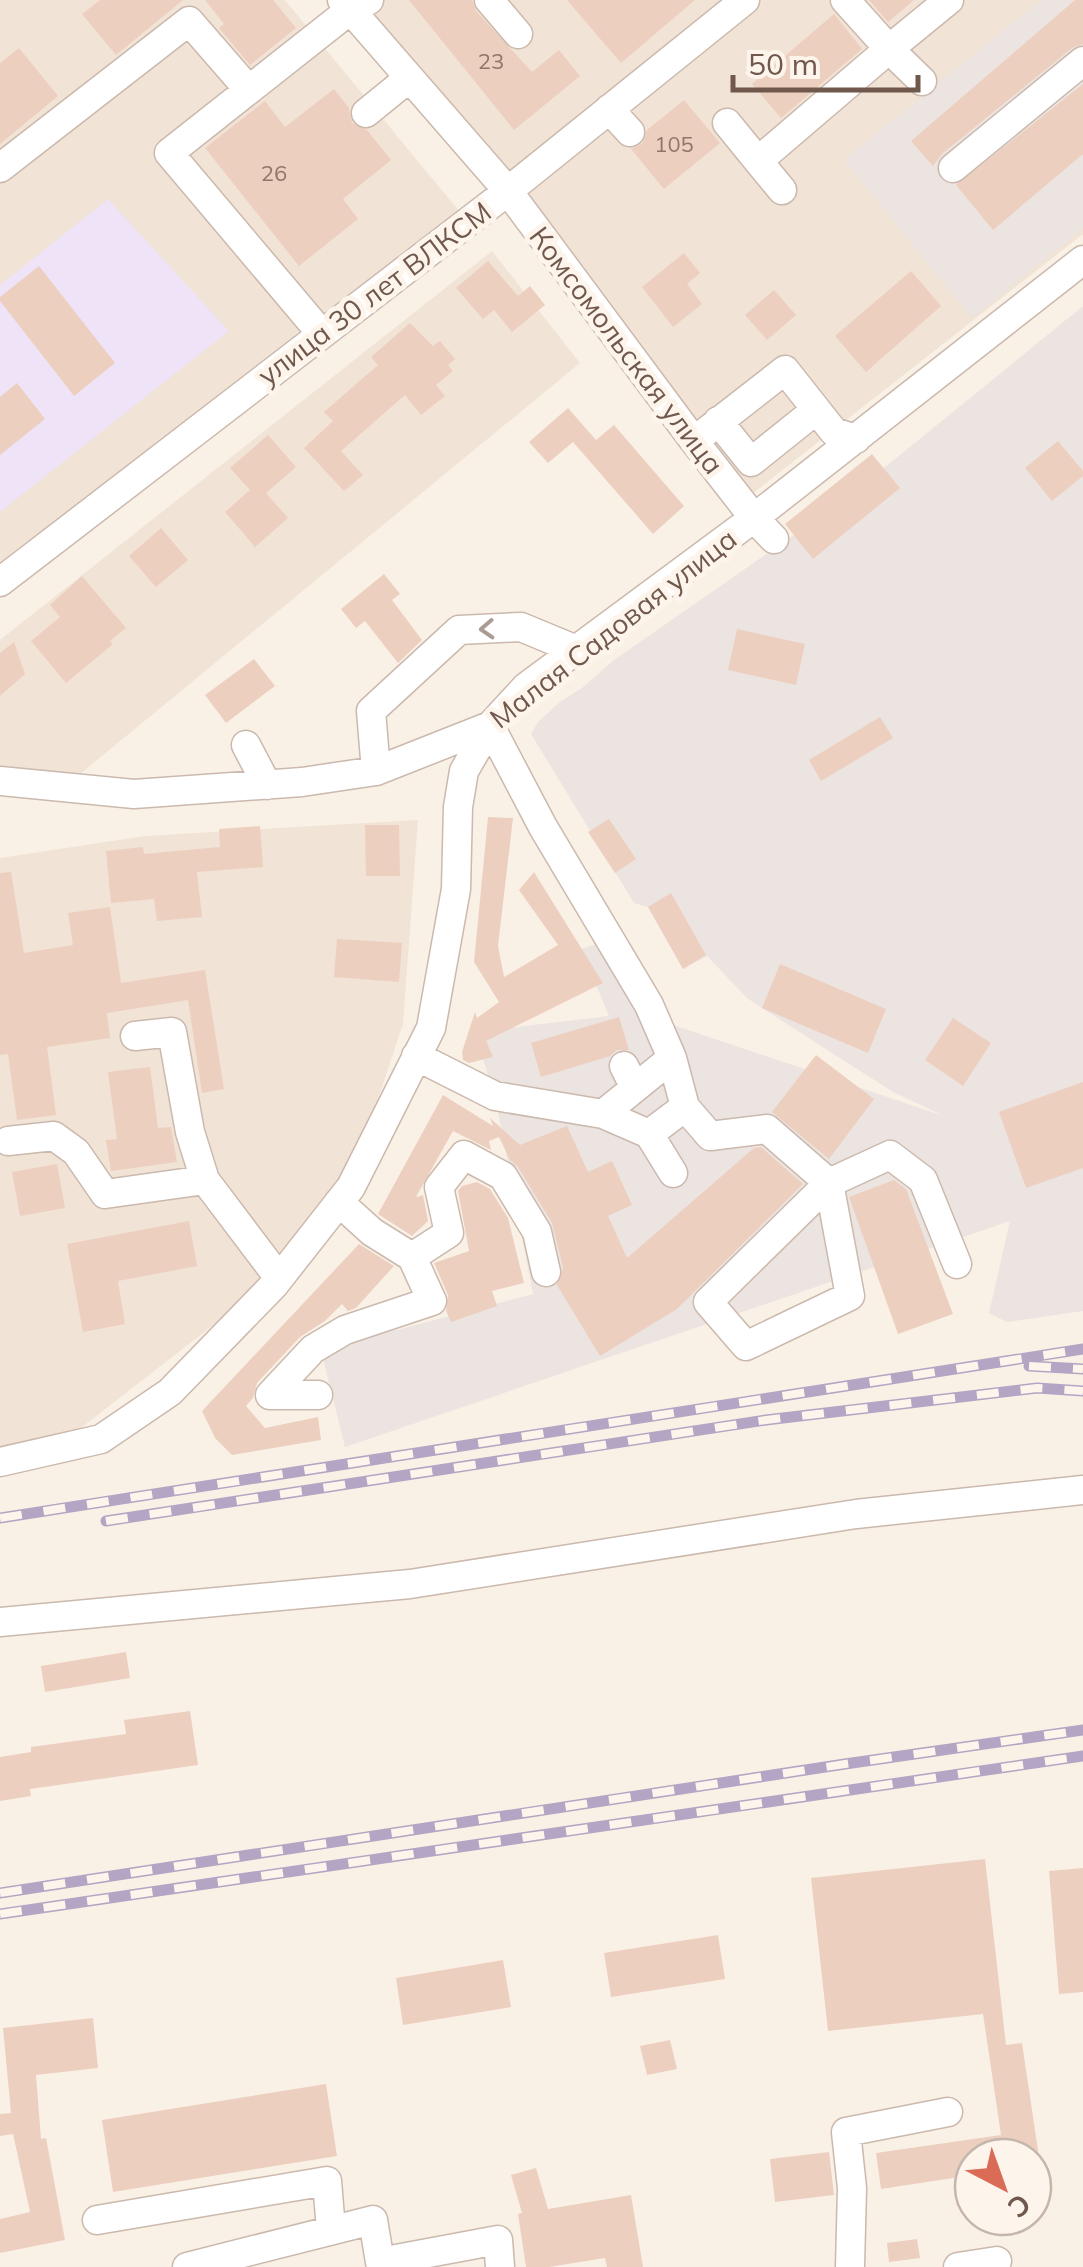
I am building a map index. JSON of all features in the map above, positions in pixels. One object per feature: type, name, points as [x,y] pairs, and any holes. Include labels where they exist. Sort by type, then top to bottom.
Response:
[{"type":"street","points":[[490,0],[518,34]]},
{"type":"street","name":"улица 30 лет ВЛКСМ","points":[[0,582],[508,191],[745,0]]},
{"type":"street","points":[[844,0],[922,81]]},
{"type":"street","points":[[758,160],[949,0]]},
{"type":"street","points":[[321,333],[169,154],[354,4]]},
{"type":"street","name":"Комсомольская улица","points":[[354,4],[409,78],[508,191],[764,528]]},
{"type":"street","points":[[0,168],[189,21],[249,90]]},
{"type":"street","points":[[953,168],[1083,61]]},
{"type":"street","points":[[366,112],[409,78]]},
{"type":"street","points":[[608,109],[630,132]]},
{"type":"street","points":[[727,123],[782,190]]},
{"type":"street","name":"Малая Садовая улица","points":[[0,781],[134,794],[267,784],[376,770],[490,726],[526,687],[764,528],[856,439],[1083,260]]},
{"type":"street","points":[[694,440],[785,370],[834,432],[856,439]]},
{"type":"street","points":[[718,422],[751,462],[816,410]]},
{"type":"street","points":[[376,770],[371,712],[459,630],[521,627],[579,651]]},
{"type":"street","points":[[0,1462],[101,1439],[170,1392],[279,1278],[351,1186],[430,1028],[456,888],[458,807],[464,772],[490,726]]},
{"type":"street","points":[[490,726],[544,827],[649,1005],[672,1058],[685,1108],[710,1136],[767,1129],[830,1182],[850,1296],[746,1346],[708,1302],[830,1182],[890,1155],[923,1180],[958,1264]]},
{"type":"street","points":[[246,745],[267,784]]},
{"type":"street","points":[[134,1036],[172,1032],[190,1132],[205,1180],[279,1278]]},
{"type":"street","points":[[416,1056],[494,1096],[603,1114],[649,1134],[673,1174]]},
{"type":"street","points":[[603,1114],[629,1077],[672,1058]]},
{"type":"street","points":[[649,1134],[685,1108]]},
{"type":"street","points":[[8,1141],[54,1136],[76,1152],[105,1194],[205,1180]]},
{"type":"street","points":[[412,1257],[449,1233],[439,1187],[464,1155],[503,1176],[537,1232],[546,1272]]},
{"type":"street","points":[[318,1395],[270,1395],[313,1348],[345,1330],[432,1301],[412,1257],[372,1232],[339,1202]]},
{"type":"street","points":[[0,1622],[410,1584],[856,1514],[1083,1490]]},
{"type":"street","points":[[850,2267],[852,2188],[846,2132],[948,2112]]},
{"type":"street","points":[[96,2220],[327,2181],[331,2230]]},
{"type":"street","points":[[187,2267],[374,2220],[380,2262],[498,2240],[500,2267]]},
{"type":"street","points":[[958,2267],[997,2261]]},
{"type":"shaded area","points":[[0,0],[285,0],[459,211],[0,566]]},
{"type":"shaded area","points":[[342,0],[1083,0],[1083,234],[751,495]]},
{"type":"shaded area","points":[[1041,0],[1083,0],[1083,228],[972,318],[844,160]]},
{"type":"shaded area","points":[[108,199],[229,331],[0,512],[0,285]]},
{"type":"shaded area","points":[[492,251],[580,363],[74,779],[0,772],[0,640]]},
{"type":"shaded area","points":[[1083,306],[1083,1311],[1007,1322],[989,1313],[1010,1221],[345,1447],[321,1350],[533,1294],[495,1096],[474,1032],[609,1016],[581,949],[608,940],[650,1017],[944,1116],[893,1092],[747,998],[707,956],[683,969],[648,907],[634,903],[531,734],[560,702],[614,660],[884,468]]},
{"type":"shaded area","points":[[418,820],[403,1024],[355,1168],[244,1301],[64,1441],[0,1450],[0,858],[145,836]]},
{"type":"building","points":[[100,0],[183,0],[116,55],[82,14]]},
{"type":"building","points":[[205,0],[273,0],[296,28],[250,65],[219,28],[224,24]]},
{"type":"building","points":[[409,0],[472,0],[476,11],[532,72],[559,50],[580,76],[514,130]]},
{"type":"building","points":[[567,0],[695,0],[621,63]]},
{"type":"building","points":[[869,0],[914,0],[888,22]]},
{"type":"building","points":[[1075,0],[1083,0],[1083,44],[1072,48],[942,154],[933,166],[911,141]]},
{"type":"building","points":[[834,14],[862,49],[781,118],[752,84]]},
{"type":"building","points":[[19,48],[58,96],[0,144],[0,63]]},
{"type":"building","points":[[1083,84],[1083,154],[993,230],[956,185]]},
{"type":"building","points":[[334,89],[349,108],[352,123],[367,130],[391,160],[343,199],[358,219],[299,266],[205,148],[265,101],[285,127]]},
{"type":"building","points":[[684,100],[720,143],[664,189],[631,149],[642,144],[647,130]]},
{"type":"building","points":[[684,253],[700,273],[687,284],[702,304],[673,327],[642,287]]},
{"type":"building","points":[[488,261],[518,296],[530,286],[545,305],[512,332],[494,310],[483,319],[456,288]]},
{"type":"building","points":[[39,266],[115,363],[74,396],[0,301]]},
{"type":"building","points":[[911,271],[941,306],[866,372],[835,336]]},
{"type":"building","points":[[774,290],[796,315],[767,340],[745,315]]},
{"type":"building","points":[[410,323],[433,346],[440,341],[455,359],[448,365],[453,371],[436,385],[445,396],[421,415],[405,395],[341,451],[363,475],[344,491],[304,448],[333,421],[324,412],[378,365],[371,357]]},
{"type":"building","points":[[17,383],[45,419],[0,455],[0,397]]},
{"type":"building","points":[[568,408],[596,440],[614,425],[684,506],[653,534],[573,442],[548,463],[529,442]]},
{"type":"building","points":[[268,435],[296,467],[266,493],[288,518],[255,547],[225,512],[250,490],[230,468]]},
{"type":"building","points":[[1058,441],[1083,476],[1052,501],[1025,468]]},
{"type":"building","points":[[872,454],[900,488],[813,559],[785,524]]},
{"type":"building","points":[[161,528],[188,560],[156,587],[129,556]]},
{"type":"building","points":[[384,574],[400,594],[392,600],[422,640],[398,663],[365,621],[356,628],[341,609]]},
{"type":"building","points":[[82,576],[126,628],[110,641],[113,644],[66,683],[31,641],[60,617],[50,605]]},
{"type":"building","points":[[737,629],[805,644],[796,685],[728,670]]},
{"type":"building","points":[[14,642],[25,674],[0,696],[0,653]]},
{"type":"building","points":[[254,659],[275,686],[226,723],[205,695]]},
{"type":"building","points":[[880,717],[893,738],[821,781],[809,760]]},
{"type":"building","points":[[488,817],[513,818],[498,946],[504,977],[558,945],[519,890],[534,872],[603,983],[486,1041],[493,1057],[469,1063],[463,1060],[462,1052],[475,1012],[477,1018],[499,1002],[474,962]]},
{"type":"building","points":[[609,819],[636,859],[615,873],[588,832]]},
{"type":"building","points":[[365,825],[399,825],[400,876],[366,876]]},
{"type":"building","points":[[260,826],[263,867],[197,872],[202,917],[157,921],[154,899],[111,903],[106,851],[143,847],[144,854],[220,847],[219,829]]},
{"type":"building","points":[[11,872],[24,953],[73,945],[68,913],[110,907],[121,983],[205,970],[224,1089],[202,1093],[188,1000],[107,1013],[110,1038],[47,1047],[56,1115],[17,1120],[8,1054],[0,1055],[0,873]]},
{"type":"building","points":[[671,893],[706,955],[683,969],[648,907]]},
{"type":"building","points":[[337,939],[402,943],[399,982],[334,977]]},
{"type":"building","points":[[780,964],[886,1009],[868,1053],[762,1008]]},
{"type":"building","points":[[619,1017],[629,1050],[617,1050],[610,1056],[541,1077],[531,1043]]},
{"type":"building","points":[[953,1018],[991,1043],[963,1086],[925,1060]]},
{"type":"building","points":[[816,1055],[874,1099],[829,1159],[772,1112]]},
{"type":"building","points":[[150,1067],[158,1128],[171,1127],[177,1162],[111,1171],[106,1140],[117,1139],[108,1072]]},
{"type":"building","points":[[1083,1082],[1083,1168],[1026,1188],[999,1112]]},
{"type":"building","points":[[443,1095],[493,1126],[490,1118],[520,1145],[567,1126],[588,1172],[612,1161],[632,1205],[608,1216],[627,1258],[754,1148],[761,1147],[803,1184],[677,1309],[600,1356],[557,1285],[563,1268],[552,1223],[499,1137],[489,1141],[491,1150],[453,1131],[416,1197],[423,1195],[428,1221],[412,1236],[378,1214]]},
{"type":"building","points":[[57,1164],[65,1208],[20,1216],[12,1172]]},
{"type":"building","points":[[894,1180],[906,1189],[953,1314],[898,1334],[849,1197]]},
{"type":"building","points":[[477,1182],[490,1189],[508,1218],[524,1283],[492,1291],[497,1306],[451,1322],[446,1311],[448,1295],[434,1263],[469,1251],[458,1191]]},
{"type":"building","points":[[189,1221],[197,1266],[118,1281],[125,1324],[83,1332],[67,1244]]},
{"type":"building","points":[[359,1244],[394,1266],[356,1308],[348,1311],[342,1304],[300,1337],[257,1383],[246,1406],[265,1428],[318,1417],[321,1440],[232,1455],[215,1438],[202,1411]]},
{"type":"building","points":[[126,1652],[130,1678],[45,1692],[41,1666]]},
{"type":"building","points":[[190,1711],[198,1765],[30,1789],[31,1796],[0,1801],[0,1757],[31,1752],[31,1747],[126,1734],[124,1720]]},
{"type":"building","points":[[985,1859],[1006,2045],[1022,2043],[1036,2137],[987,2137],[1001,2135],[983,2014],[828,2031],[811,1878]]},
{"type":"building","points":[[1083,1868],[1083,1992],[1059,1994],[1049,1871]]},
{"type":"building","points":[[718,1935],[725,1979],[611,1997],[604,1953]]},
{"type":"building","points":[[503,1960],[511,2007],[403,2025],[396,1978]]},
{"type":"building","points":[[93,2018],[98,2068],[36,2075],[41,2139],[46,2138],[65,2240],[0,2253],[0,2219],[30,2212],[13,2134],[0,2136],[0,2114],[11,2113],[3,2028]]},
{"type":"building","points":[[670,2040],[677,2069],[647,2075],[640,2046]]},
{"type":"building","points":[[326,2084],[337,2156],[113,2192],[102,2120]]},
{"type":"building","points":[[953,2142],[953,2178],[881,2189],[876,2153]]},
{"type":"building","points":[[829,2152],[834,2195],[775,2202],[770,2159]]},
{"type":"building","points":[[536,2168],[548,2209],[631,2195],[643,2267],[607,2267],[605,2258],[526,2267],[518,2214],[522,2213],[511,2175]]},
{"type":"building","points":[[917,2239],[920,2258],[889,2262],[887,2243]]},
{"type":"railway","points":[[0,1518],[1083,1349]]},
{"type":"railway","points":[[1029,1366],[1083,1369]]},
{"type":"railway","points":[[106,1521],[766,1420],[1037,1388],[1083,1391]]},
{"type":"railway","points":[[0,1893],[1083,1730]]},
{"type":"railway","points":[[0,1914],[1083,1756]]}]
